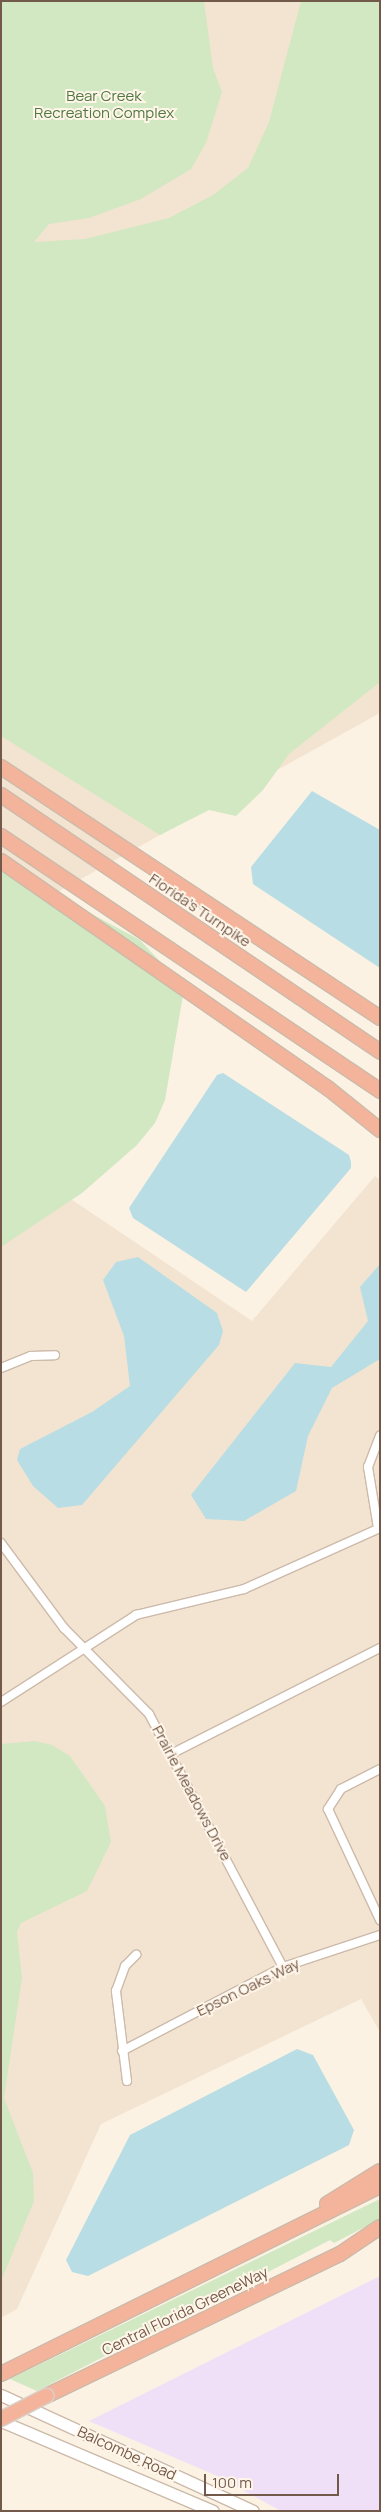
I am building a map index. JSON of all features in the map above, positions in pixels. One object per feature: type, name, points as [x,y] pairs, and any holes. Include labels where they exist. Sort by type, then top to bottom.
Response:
[{"type":"highway","points":[[1,767],[380,1018]]},
{"type":"highway","name":"Florida's Turnpike","points":[[1,795],[380,1052]]},
{"type":"highway","points":[[1,836],[380,1091]]},
{"type":"highway","points":[[1,861],[329,1090],[380,1130]]},
{"type":"highway","points":[[266,2244],[380,2171]]},
{"type":"highway","name":"Central Florida GreeneWay","points":[[3,2373],[380,2186]]},
{"type":"highway","name":"Central Florida GreeneWay","points":[[1,2420],[46,2396],[340,2254],[380,2227]]},
{"type":"highway","points":[[340,2254],[380,2234]]},
{"type":"street","points":[[1,1368],[31,1356],[56,1355]]},
{"type":"street","points":[[1,1702],[82,1647],[136,1615],[244,1589],[379,1528],[368,1467],[380,1435]]},
{"type":"street","name":"Prairie Meadows Drive","points":[[1,1544],[82,1647],[149,1714],[173,1754],[282,1967]]},
{"type":"street","points":[[173,1754],[380,1648]]},
{"type":"street","points":[[380,1769],[341,1790],[328,1809],[380,1920]]},
{"type":"street","name":"Epson Oaks Way","points":[[122,2052],[282,1967],[380,1934]]},
{"type":"street","points":[[127,2081],[116,1991],[125,1966],[136,1955]]},
{"type":"street","name":"Balcombe Road","points":[[1,2396],[253,2511]]},
{"type":"street","name":"Balcombe Road","points":[[1,2420],[213,2511]]},
{"type":"shaded area","points":[[1,1],[380,1],[380,713],[7,920],[62,1193],[252,1321],[375,1176],[380,1180],[380,2032],[361,1999],[101,2124],[17,2309],[1,2318]]},
{"type":"shaded area","points":[[380,2276],[380,2511],[281,2511],[215,2475],[89,2421]]},
{"type":"green space","name":"Bear Creek Recreation Complex","points":[[1,1],[204,1],[213,68],[222,92],[206,143],[191,169],[141,199],[89,218],[49,224],[34,242],[85,239],[169,218],[213,195],[248,168],[269,122],[301,1],[380,1],[380,682],[289,754],[263,790],[236,816],[209,810],[160,835],[1,736]]},
{"type":"green space","points":[[1,865],[140,940],[178,981],[183,995],[165,1100],[155,1123],[137,1145],[82,1193],[1,1247]]},
{"type":"green space","points":[[35,1741],[52,1745],[70,1756],[105,1806],[111,1842],[87,1891],[21,1923],[17,1932],[22,1978],[4,2098],[33,2173],[34,2201],[1,2281],[1,1744]]},
{"type":"green space","points":[[380,2199],[380,2219],[334,2243],[330,2240],[37,2391],[10,2379]]},
{"type":"water","points":[[312,791],[380,830],[380,968],[253,884],[251,867]]},
{"type":"water","points":[[223,1073],[349,1155],[351,1162],[351,1168],[246,1292],[133,1218],[129,1208],[217,1075]]},
{"type":"water","points":[[138,1257],[217,1313],[223,1331],[219,1345],[82,1505],[58,1508],[33,1486],[17,1460],[20,1449],[92,1412],[130,1386],[124,1336],[103,1280],[116,1262]]},
{"type":"water","points":[[380,1264],[380,1359],[332,1388],[308,1436],[296,1491],[244,1521],[206,1519],[191,1495],[295,1363],[331,1367],[368,1321],[360,1287]]},
{"type":"water","points":[[297,2049],[313,2055],[354,2130],[349,2145],[88,2276],[72,2272],[66,2260],[130,2135]]}]
